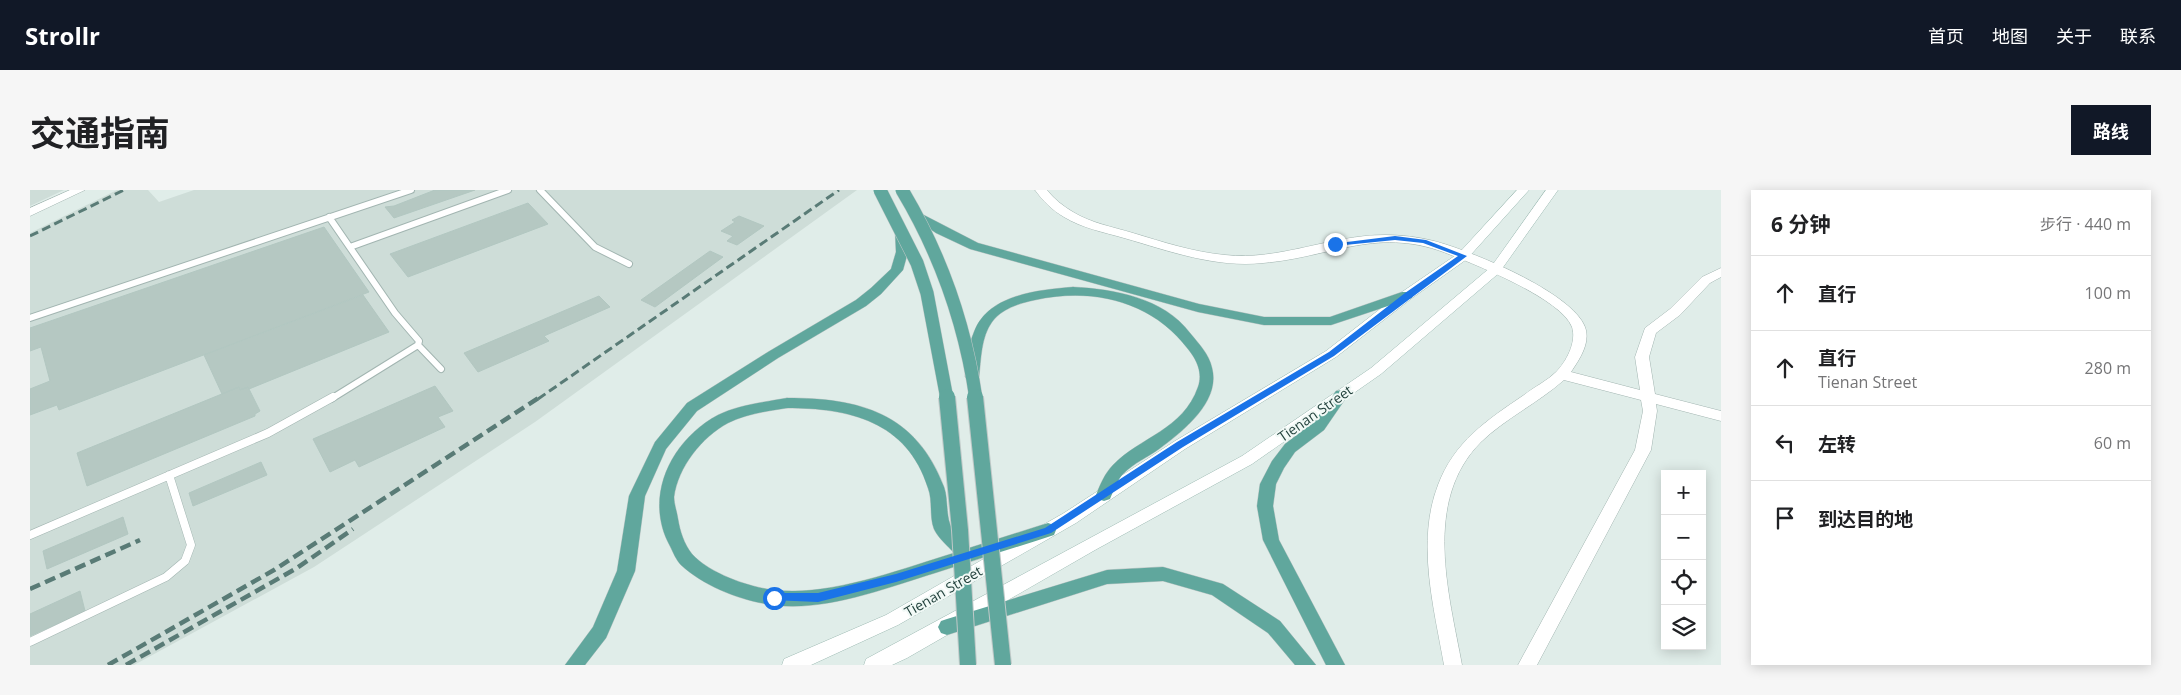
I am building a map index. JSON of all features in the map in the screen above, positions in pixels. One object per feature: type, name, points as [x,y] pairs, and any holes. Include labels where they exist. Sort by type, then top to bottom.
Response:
[{"type":"main road","points":[[30,212],[79,190]]},
{"type":"main road","points":[[880,190],[917,263],[927,293],[946,383],[961,549],[968,665]]},
{"type":"main road","points":[[902,190],[918,216],[941,263],[951,293],[972,381],[983,450],[1003,665]]},
{"type":"main road","points":[[1041,190],[1049,201],[1066,215],[1087,224],[1207,258],[1260,260],[1335,244],[1395,238],[1424,241],[1463,256],[1538,290],[1567,311],[1579,327],[1576,352],[1562,375],[1485,429],[1456,462],[1442,494],[1436,539],[1440,589],[1453,665]]},
{"type":"main road","name":"Tienan Street","points":[[792,665],[892,620],[1048,530],[1180,445],[1331,354],[1407,295],[1463,256],[1523,190]]},
{"type":"main road","name":"Tienan Street","points":[[874,665],[947,627],[1089,545],[1247,460],[1376,371],[1495,270],[1552,190]]},
{"type":"main road","points":[[918,216],[940,230],[984,248],[1198,308],[1264,320],[1296,322],[1330,321],[1407,295]]},
{"type":"main road","points":[[574,665],[600,632],[626,571],[637,496],[660,446],[692,407],[765,359],[861,303],[876,291],[896,270],[902,252],[901,229]]},
{"type":"main road","points":[[1527,665],[1643,450],[1650,411],[1642,357],[1650,331],[1675,312],[1706,280],[1721,272]]},
{"type":"main road","points":[[972,381],[979,335],[988,318],[1009,304],[1042,293],[1071,291],[1106,292],[1133,301],[1159,314],[1191,340],[1202,357],[1208,375],[1197,405],[1176,429],[1116,472],[1104,495]]},
{"type":"main road","points":[[1562,375],[1721,416]]},
{"type":"main road","points":[[1336,665],[1271,540],[1265,506],[1268,484],[1278,465],[1290,448],[1319,426],[1341,395]]},
{"type":"main road","points":[[961,549],[942,528],[937,489],[925,460],[908,438],[868,413],[816,403],[757,408],[723,419],[696,440],[673,470],[666,498],[672,534],[686,559],[715,580],[751,593],[774,598],[818,598],[896,578],[1048,530]]},
{"type":"main road","points":[[947,627],[1107,577],[1163,574],[1217,589],[1274,627],[1307,665]]},
{"type":"lane","points":[[30,318],[412,190]]},
{"type":"lane","points":[[350,246],[508,190]]},
{"type":"lane","points":[[540,190],[595,247],[629,264]]},
{"type":"lane","points":[[329,217],[395,312],[419,341],[418,345],[441,369]]},
{"type":"lane","points":[[30,535],[268,433],[309,412],[418,345]]},
{"type":"lane","points":[[30,642],[166,578],[185,561],[191,545],[169,475]]},
{"type":"shaded area","points":[[30,190],[64,190],[30,206]]},
{"type":"shaded area","points":[[117,190],[148,190],[159,202],[194,190],[857,190],[535,422],[314,567],[134,665],[30,665],[30,233]]},
{"type":"building","points":[[435,190],[475,190],[394,218],[385,207],[394,206]]},
{"type":"building","points":[[528,203],[548,224],[408,277],[390,254]]},
{"type":"building","points":[[739,216],[764,226],[737,245],[727,241],[733,236],[721,231],[735,222],[732,220]]},
{"type":"building","points":[[324,227],[369,292],[59,410],[57,405],[30,415],[30,389],[50,381],[41,347],[30,351],[30,328]]},
{"type":"building","points":[[710,251],[723,257],[655,307],[641,300]]},
{"type":"building","points":[[363,295],[389,332],[249,389],[248,387],[240,390],[239,387],[222,394],[204,355]]},
{"type":"building","points":[[599,296],[610,307],[544,336],[549,341],[478,372],[464,353]]},
{"type":"building","points":[[435,386],[453,411],[438,417],[445,427],[359,467],[355,460],[330,472],[313,439]]},
{"type":"building","points":[[239,387],[240,390],[248,387],[260,411],[255,416],[87,486],[77,453]]},
{"type":"building","points":[[261,462],[267,475],[193,506],[189,493]]},
{"type":"building","points":[[123,517],[128,534],[47,569],[43,551]]},
{"type":"building","points":[[80,591],[85,611],[30,636],[30,614]]},
{"type":"railway","points":[[30,236],[124,190]]},
{"type":"railway","points":[[538,399],[839,190]]},
{"type":"railway","points":[[108,665],[274,570],[540,397]]},
{"type":"railway","points":[[126,665],[297,568],[353,529]]},
{"type":"railway","points":[[30,589],[140,540]]},
{"type":"route","points":[[774,598],[818,598],[896,578],[1048,530],[1070,518],[1180,445],[1331,354],[1407,295],[1463,256],[1424,241],[1395,238],[1335,244]]}]
